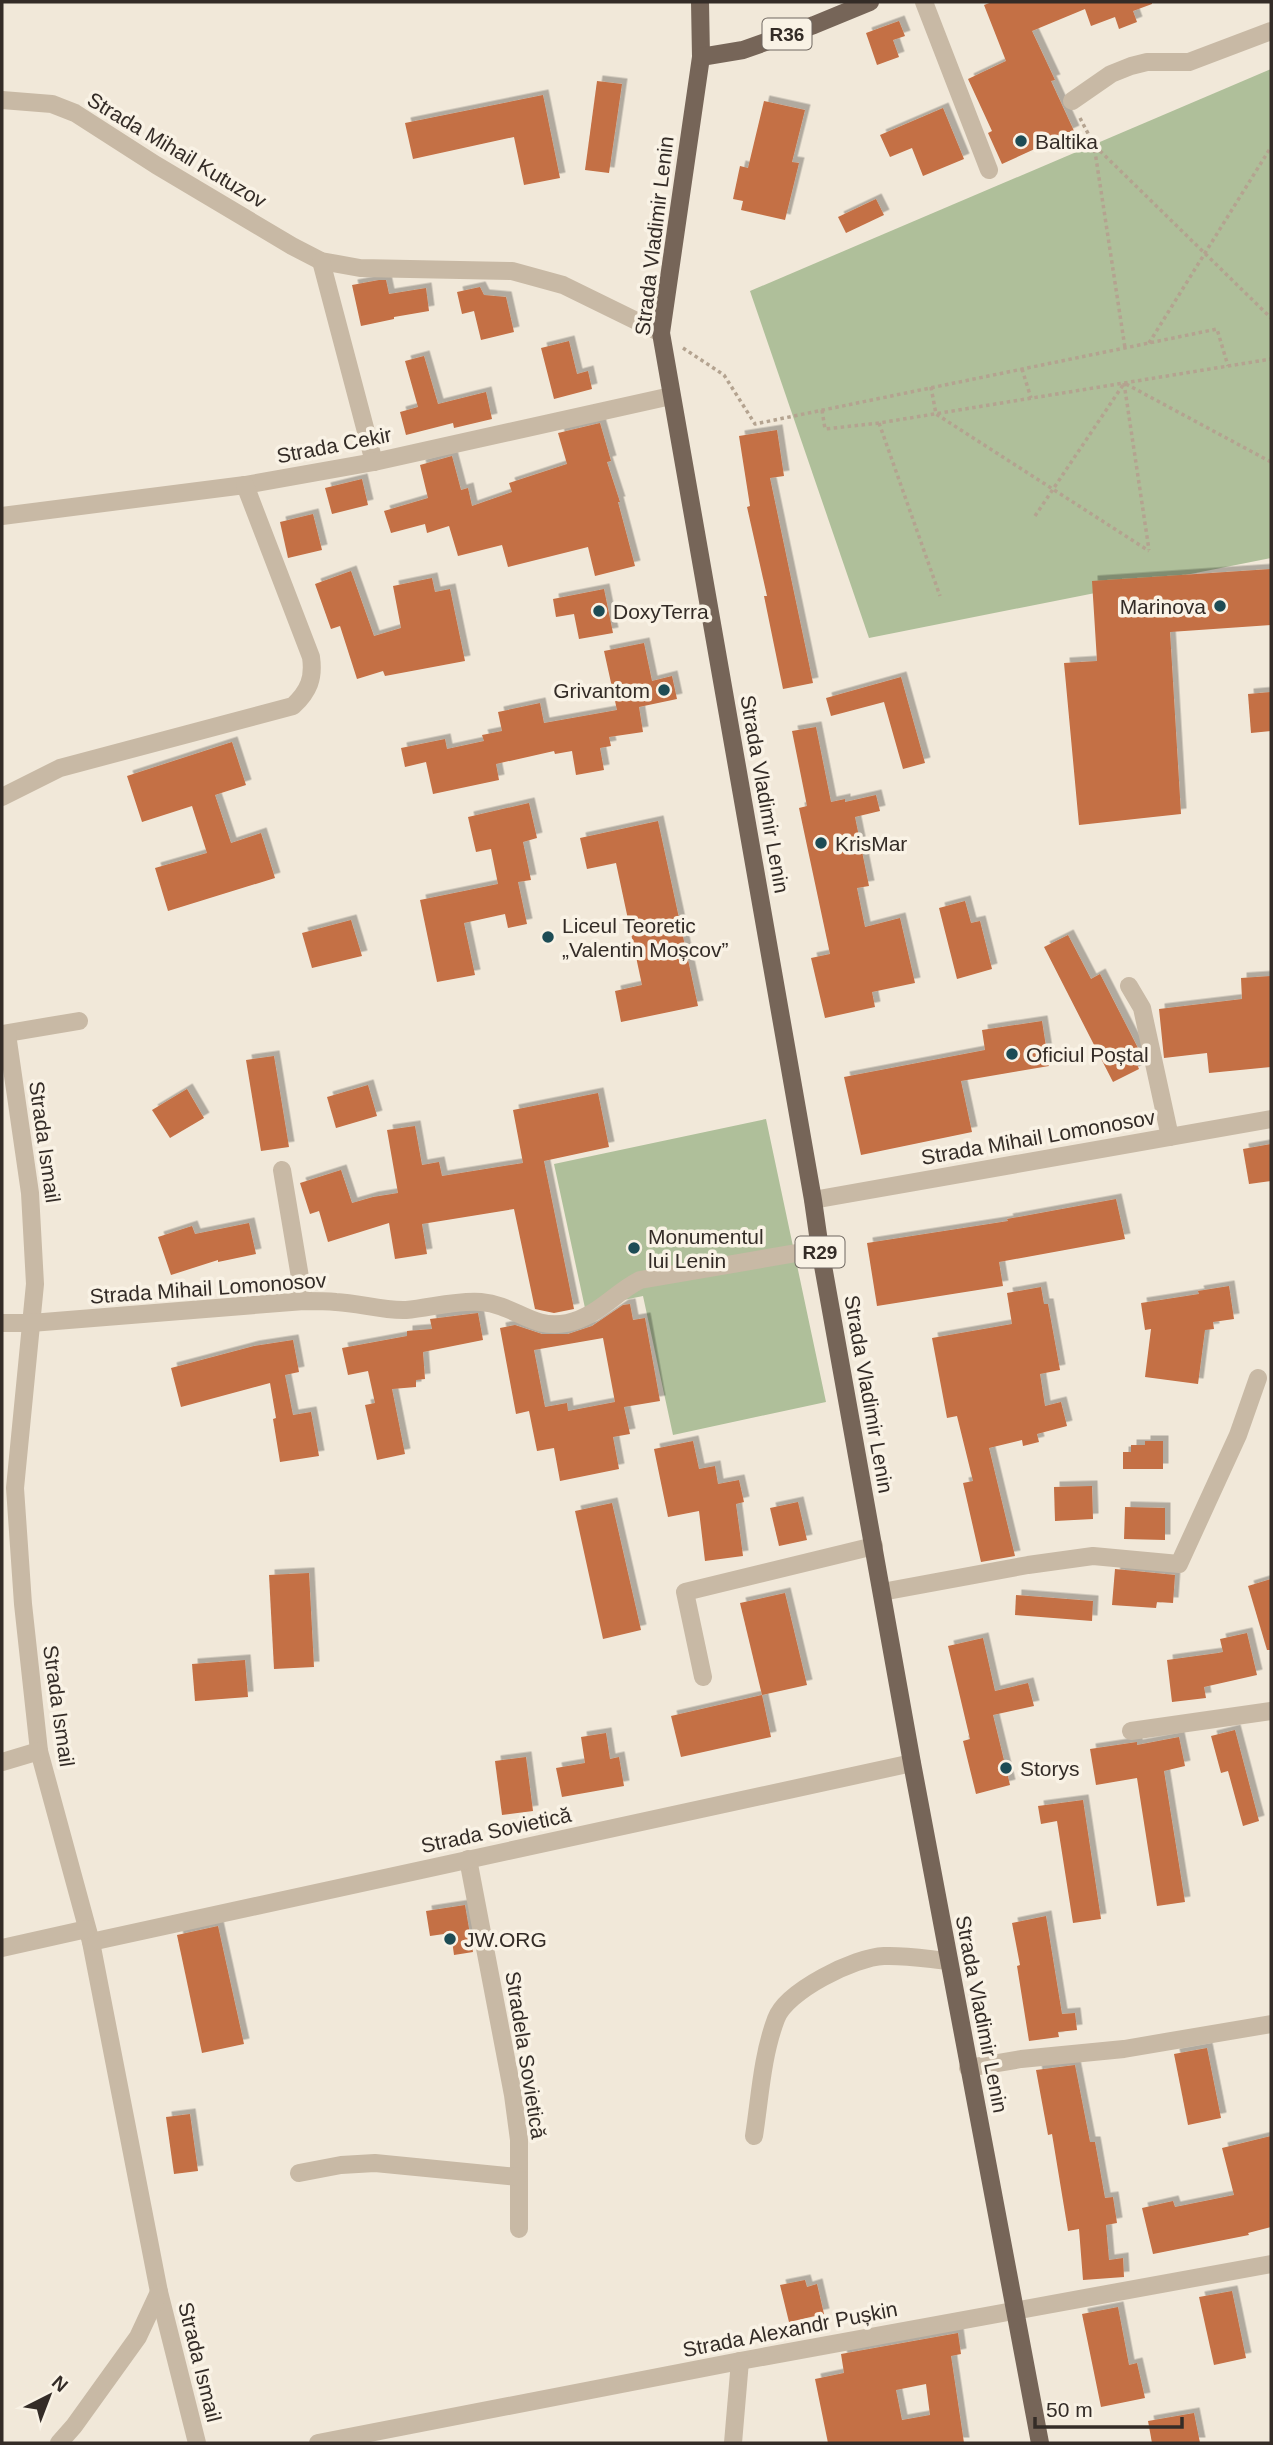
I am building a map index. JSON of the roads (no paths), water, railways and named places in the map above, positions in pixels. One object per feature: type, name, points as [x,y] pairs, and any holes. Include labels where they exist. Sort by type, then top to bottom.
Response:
[{"type":"main road","name":"Strada Vladimir Lenin","points":[[700,2],[701,57],[661,333],[912,1763],[1041,2443]]},
{"type":"main road","name":"R36","points":[[701,57],[743,50],[870,2]]},
{"type":"street","points":[[924,2],[989,170]]},
{"type":"street","points":[[1072,102],[1111,74],[1131,66],[1147,62],[1189,62],[1271,31]]},
{"type":"street","name":"Strada Mihail Kutuzov","points":[[2,100],[52,104],[75,113],[156,165],[321,261],[360,268],[512,271],[563,285],[661,333]]},
{"type":"street","points":[[321,261],[374,462]]},
{"type":"street","name":"Strada Cekir","points":[[2,516],[245,485],[374,462],[671,396]]},
{"type":"street","points":[[2,797],[60,768],[293,706],[304,696],[311,682],[311,657],[245,485]]},
{"type":"street","points":[[1129,986],[1142,1008],[1170,1137]]},
{"type":"street","points":[[4,1034],[79,1021]]},
{"type":"street","name":"Strada Ismail","points":[[4,1034],[30,1193],[35,1284],[15,1488],[23,1604],[39,1751],[89,1936],[159,2292],[197,2443]]},
{"type":"street","name":"Strada Mihail Lomonosov","points":[[813,1200],[1271,1119]]},
{"type":"street","points":[[282,1170],[304,1301]]},
{"type":"street","name":"Strada Mihail Lomonosov","points":[[2,1323],[31,1323],[304,1301],[336,1301],[403,1310],[479,1302],[500,1306],[537,1324],[549,1326],[583,1319],[596,1312],[625,1287],[640,1280],[820,1249]]},
{"type":"street","points":[[882,1592],[1093,1556],[1179,1564],[1238,1434],[1258,1378]]},
{"type":"street","points":[[703,1677],[685,1592],[874,1546]]},
{"type":"street","points":[[1131,1731],[1271,1711]]},
{"type":"street","points":[[2,1762],[39,1751]]},
{"type":"street","name":"Strada Sovietică","points":[[2,1948],[89,1936],[468,1859],[912,1763]]},
{"type":"street","name":"Stradela Sovietică","points":[[468,1859],[513,2095],[519,2140],[519,2229]]},
{"type":"street","points":[[754,2136],[767,2052],[777,2016],[793,1997],[841,1968],[882,1956],[949,1961]]},
{"type":"street","points":[[968,2068],[1021,2059],[1124,2049],[1271,2024]]},
{"type":"street","points":[[299,2173],[341,2165],[374,2163],[518,2177]]},
{"type":"street","name":"Strada Alexandr Pușkin","points":[[318,2443],[740,2361],[1271,2264]]},
{"type":"street","name":"Strada Ismail","points":[[59,2443],[138,2337],[159,2292]]},
{"type":"street","points":[[733,2443],[740,2361]]},
{"type":"place","name":"Baltika","points":[[1021,141]]},
{"type":"place","name":"Marinova","points":[[1220,606]]},
{"type":"place","name":"DoxyTerra","points":[[599,611]]},
{"type":"place","name":"Grivantom","points":[[664,690]]},
{"type":"place","name":"KrisMar","points":[[821,843]]},
{"type":"place","name":"Liceul Teoretic „Valentin Moșcov”","points":[[548,937]]},
{"type":"place","name":"Oficiul Poștal","points":[[1012,1054]]},
{"type":"place","name":"Monumentul lui Lenin","points":[[634,1248]]},
{"type":"place","name":"Storys","points":[[1006,1768]]},
{"type":"place","name":"JW.ORG","points":[[450,1939]]}]
